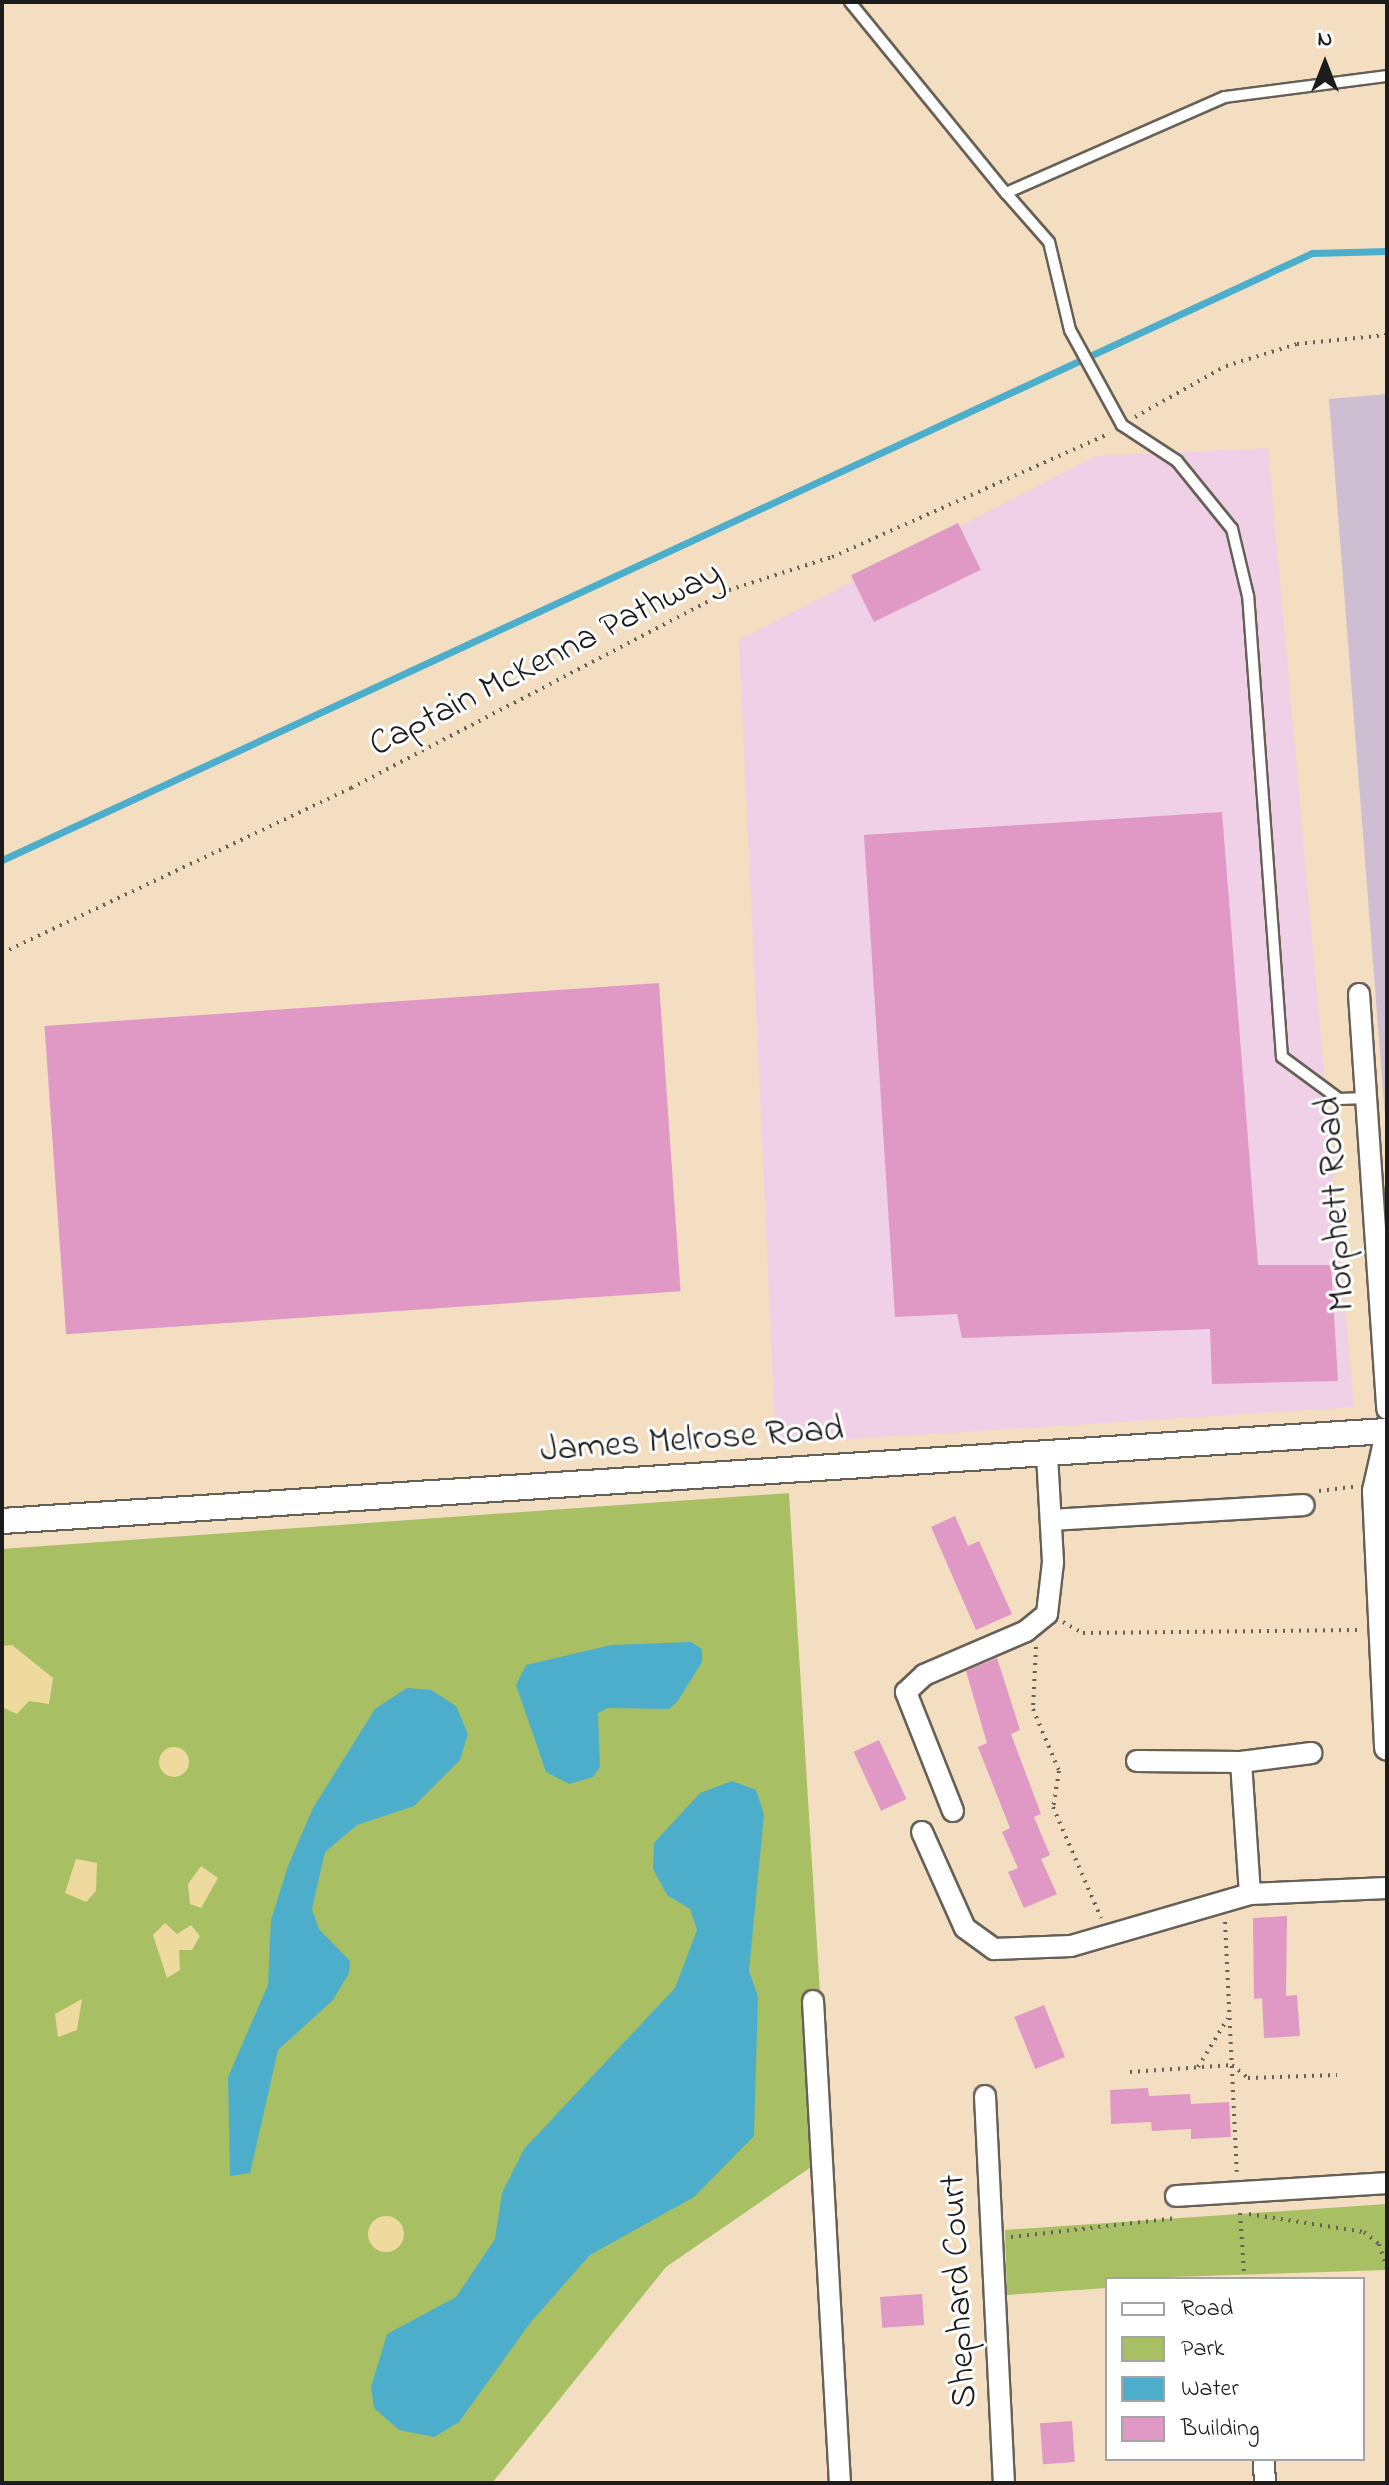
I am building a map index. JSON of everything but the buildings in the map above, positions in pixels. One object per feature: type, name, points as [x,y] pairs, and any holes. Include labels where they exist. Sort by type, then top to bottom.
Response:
[{"type":"street","name":"Morphett Road","points":[[1359,994],[1387,1409]]},
{"type":"street","name":"James Melrose Road","points":[[2,1521],[1387,1431]]},
{"type":"street","points":[[1387,1438],[1375,1491],[1387,1748]]},
{"type":"street","points":[[953,1811],[906,1692],[924,1675],[1026,1630],[1047,1614],[1052,1520],[1047,1454]]},
{"type":"street","points":[[1052,1520],[1304,1505]]},
{"type":"street","points":[[1137,1761],[1241,1762],[1311,1753]]},
{"type":"street","points":[[1241,1762],[1250,1894]]},
{"type":"street","points":[[922,1832],[965,1928],[994,1949],[1026,1952],[1108,1935],[1250,1894],[1387,1888]]},
{"type":"street","points":[[813,2001],[840,2483]]},
{"type":"street","name":"Shephard Court","points":[[985,2096],[1004,2483]]},
{"type":"street","points":[[1176,2196],[1239,2202],[1387,2183]]},
{"type":"street","points":[[1264,2461],[1265,2483]]},
{"type":"lane","points":[[850,2],[1049,242],[1070,330],[1095,384],[1122,425],[1203,487],[1240,551],[1282,1057],[1339,1099],[1366,1098]]},
{"type":"lane","points":[[1006,193],[1225,97],[1387,76]]},
{"type":"path","name":"Captain McKenna Pathway","points":[[2,953],[351,788],[729,590],[832,557],[1122,425],[1226,366],[1297,344],[1387,335]]},
{"type":"path","points":[[1304,1505],[1311,1492],[1357,1486]]},
{"type":"path","points":[[1047,1614],[1083,1633],[1367,1630]]},
{"type":"path","points":[[1026,1630],[1036,1647],[1033,1709],[1059,1771],[1053,1807],[1108,1935]]},
{"type":"path","points":[[1224,1900],[1244,2271]]},
{"type":"path","points":[[1198,2067],[1229,2015]]},
{"type":"path","points":[[1130,2072],[1232,2065],[1248,2078],[1337,2075]]},
{"type":"path","points":[[1224,2213],[1239,2202],[1364,2232],[1379,2244],[1387,2268]]},
{"type":"path","points":[[992,2239],[1193,2216]]},
{"type":"shaded area","points":[[1387,394],[1387,1142],[1329,399]]},
{"type":"shaded area","points":[[1268,448],[1354,1407],[776,1444],[739,640],[1096,456]]},
{"type":"green space","points":[[789,1493],[830,2154],[666,2267],[492,2483],[2,2483],[2,1549]]},
{"type":"green space","points":[[1387,2204],[1387,2270],[1105,2277],[1105,2288],[1007,2295],[1005,2230]]},
{"type":"sand","points":[[12,1645],[53,1678],[49,1704],[29,1701],[17,1714],[2,1707],[2,1646]]},
{"type":"sand","points":[[174,1747],[185,1751],[189,1762],[185,1773],[174,1777],[163,1773],[159,1762],[163,1751]]},
{"type":"sand","points":[[76,1859],[97,1863],[96,1891],[86,1902],[65,1893]]},
{"type":"sand","points":[[201,1866],[218,1878],[201,1908],[190,1904],[188,1884]]},
{"type":"sand","points":[[165,1923],[177,1934],[191,1925],[200,1936],[192,1950],[179,1950],[180,1970],[167,1978],[153,1935]]},
{"type":"sand","points":[[82,1999],[77,2030],[58,2037],[55,2014]]},
{"type":"sand","points":[[386,2216],[398,2222],[404,2234],[398,2246],[386,2252],[374,2246],[368,2234],[374,2222]]},
{"type":"water","points":[[691,1642],[702,1649],[702,1662],[677,1702],[669,1709],[608,1708],[598,1713],[600,1767],[593,1777],[569,1784],[546,1772],[516,1685],[526,1665],[611,1645]]},
{"type":"water","points":[[407,1688],[431,1690],[456,1706],[468,1734],[460,1760],[414,1806],[357,1825],[325,1852],[312,1909],[319,1929],[350,1961],[349,1973],[333,2000],[278,2050],[250,2173],[230,2176],[228,2077],[268,1985],[271,1920],[288,1866],[313,1808],[375,1709]]},
{"type":"water","points":[[732,1781],[756,1790],[764,1814],[749,1971],[758,1996],[754,2136],[694,2197],[590,2255],[530,2323],[459,2422],[434,2437],[399,2430],[374,2408],[371,2387],[387,2334],[456,2297],[495,2239],[502,2193],[524,2149],[675,1988],[697,1930],[690,1909],[667,1895],[653,1869],[654,1843],[700,1793]]},
{"type":"waterway","points":[[2,860],[1312,253],[1387,251]]}]
